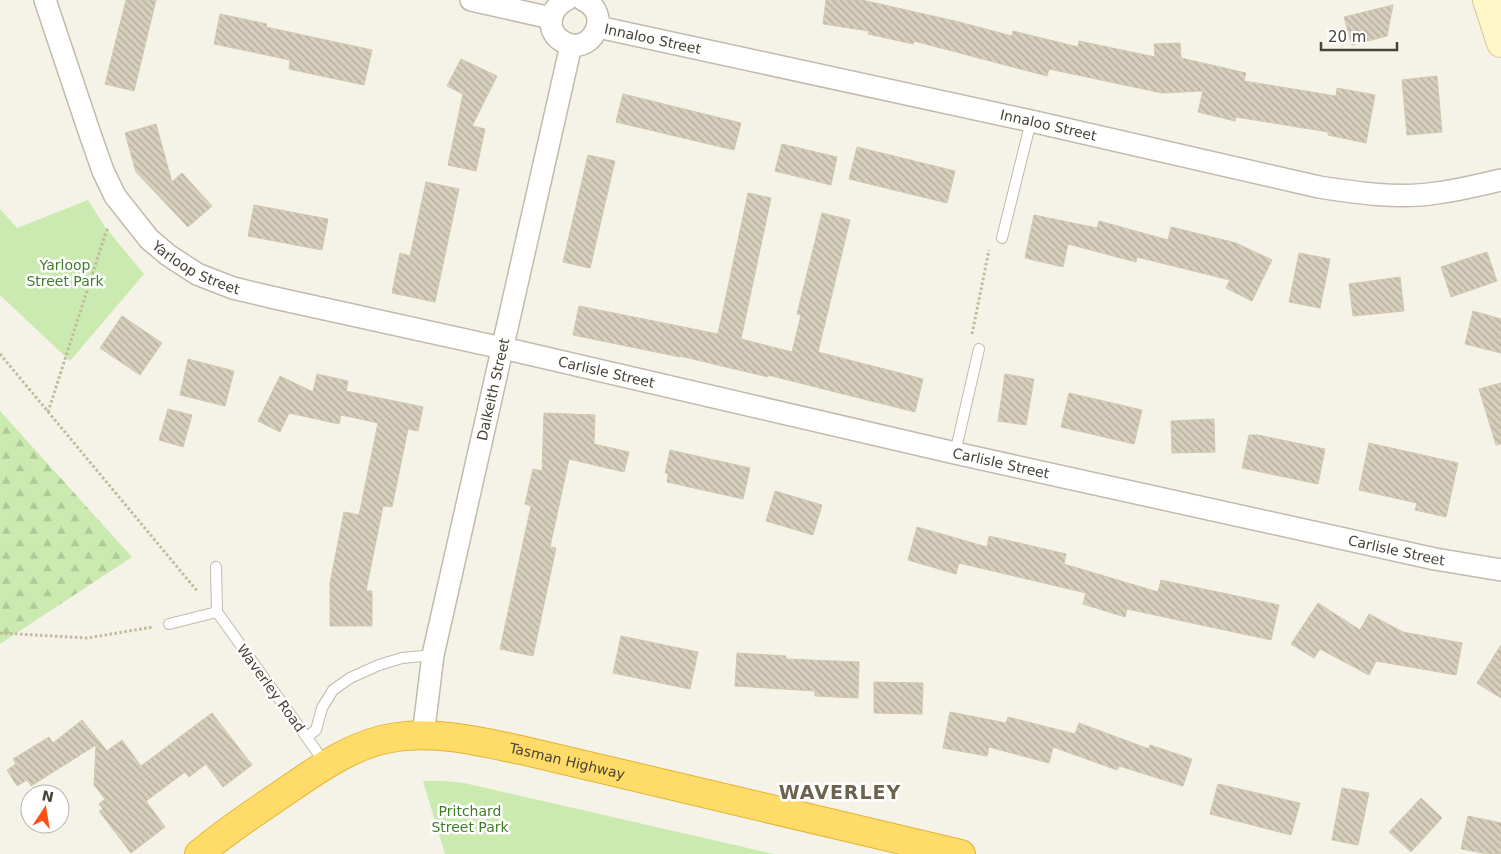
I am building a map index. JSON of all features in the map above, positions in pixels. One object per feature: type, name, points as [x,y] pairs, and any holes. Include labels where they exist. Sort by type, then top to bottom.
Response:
[{"type":"highway","name":"Tasman Highway","points":[[199,854],[222,835],[326,764],[370,744],[397,737],[423,736],[462,738],[521,750],[961,854]]},
{"type":"street","name":"Yarloop Street","points":[[45,0],[90,134],[111,188],[131,218],[149,239],[168,255],[197,274],[233,288],[502,348]]},
{"type":"street","points":[[471,0],[551,18]]},
{"type":"street","points":[[566,0],[558,5],[551,18],[551,26],[559,40],[571,45],[582,44],[589,40],[595,34],[598,27],[596,12],[592,6],[583,0]]},
{"type":"street","points":[[1487,0],[1501,43]]},
{"type":"street","name":"Innaloo Street","points":[[598,27],[1031,121],[1319,187],[1363,194],[1401,195],[1437,193],[1501,180]]},
{"type":"street","name":"Dalkeith Street","points":[[423,736],[432,655],[571,45]]},
{"type":"street","name":"Carlisle Street","points":[[502,348],[955,453],[1435,559],[1501,570]]},
{"type":"lane","points":[[1002,238],[1031,121]]},
{"type":"lane","points":[[955,453],[979,349]]},
{"type":"lane","points":[[169,624],[217,612],[216,567]]},
{"type":"lane","name":"Waverley Road","points":[[217,612],[326,764]]},
{"type":"lane","points":[[307,737],[316,730],[322,708],[333,690],[350,678],[379,665],[402,658],[432,655]]},
{"type":"path","points":[[48,412],[106,232],[113,223]]},
{"type":"path","points":[[971,337],[990,249]]},
{"type":"path","points":[[0,354],[198,592],[217,612]]},
{"type":"path","points":[[0,633],[87,638],[169,624]]},
{"type":"green space","name":"Yarloop Street Park","points":[[88,200],[105,227],[144,274],[70,361],[0,295],[0,209],[17,228]]},
{"type":"green space","points":[[0,411],[132,557],[0,644]]},
{"type":"green space","name":"Pritchard Street Park","points":[[423,781],[464,783],[774,854],[445,854]]},
{"type":"building","points":[[126,0],[156,0],[134,91],[105,84]]},
{"type":"building","points":[[826,0],[862,0],[1012,36],[1013,31],[1078,47],[1079,41],[1155,57],[1154,44],[1180,43],[1181,58],[1246,73],[1244,81],[1336,96],[1337,88],[1375,95],[1366,143],[1328,135],[1328,132],[1236,117],[1235,121],[1198,112],[1203,91],[1162,93],[1049,69],[1047,76],[914,41],[913,44],[868,34],[869,31],[823,24]]},
{"type":"building","points":[[1393,5],[1387,36],[1352,45],[1344,17]]},
{"type":"building","points":[[220,14],[267,24],[266,27],[372,50],[364,85],[289,69],[290,60],[214,44]]},
{"type":"building","points":[[461,59],[497,76],[472,126],[485,129],[476,171],[448,165],[463,94],[447,86]]},
{"type":"building","points":[[1437,76],[1442,132],[1407,135],[1402,80]]},
{"type":"building","points":[[623,94],[741,123],[734,150],[616,122]]},
{"type":"building","points":[[156,124],[172,182],[182,173],[212,206],[188,227],[136,172],[125,133]]},
{"type":"building","points":[[782,144],[837,157],[831,185],[775,171]]},
{"type":"building","points":[[857,147],[955,171],[947,203],[849,179]]},
{"type":"building","points":[[588,155],[615,161],[590,268],[563,262]]},
{"type":"building","points":[[426,182],[459,189],[435,302],[392,293],[400,253],[410,256]]},
{"type":"building","points":[[748,193],[771,198],[741,339],[792,352],[801,315],[797,314],[822,213],[850,220],[818,352],[923,379],[915,412],[768,375],[768,377],[680,356],[573,335],[579,306],[718,334]]},
{"type":"building","points":[[254,205],[328,219],[322,250],[248,236]]},
{"type":"building","points":[[1034,215],[1097,228],[1099,221],[1168,240],[1171,227],[1236,243],[1272,260],[1252,301],[1226,288],[1230,280],[1137,257],[1136,262],[1068,244],[1063,267],[1025,258]]},
{"type":"building","points":[[1487,252],[1497,281],[1451,297],[1441,267]]},
{"type":"building","points":[[1299,253],[1330,259],[1320,308],[1289,302]]},
{"type":"building","points":[[1400,277],[1404,311],[1353,316],[1349,284]]},
{"type":"building","points":[[1473,311],[1501,319],[1501,353],[1465,344]]},
{"type":"building","points":[[122,316],[162,343],[140,375],[100,348]]},
{"type":"building","points":[[188,359],[234,371],[225,406],[180,395]]},
{"type":"building","points":[[317,374],[348,381],[346,391],[423,407],[418,431],[408,429],[392,507],[383,506],[366,591],[372,591],[372,626],[330,626],[330,583],[344,512],[359,515],[378,423],[341,415],[339,424],[289,413],[280,432],[258,421],[280,376],[313,392]]},
{"type":"building","points":[[1005,374],[1034,379],[1026,425],[998,421]]},
{"type":"building","points":[[1501,383],[1501,444],[1496,445],[1479,389]]},
{"type":"building","points":[[1069,393],[1142,410],[1134,444],[1061,427]]},
{"type":"building","points":[[168,409],[192,415],[183,447],[159,440]]},
{"type":"building","points":[[544,413],[595,415],[594,444],[629,452],[624,472],[569,459],[550,547],[556,548],[533,656],[500,649],[531,506],[525,504],[533,469],[542,471]]},
{"type":"building","points":[[1214,419],[1215,452],[1172,453],[1171,421]]},
{"type":"building","points":[[1249,435],[1258,435],[1325,449],[1318,484],[1242,468]]},
{"type":"building","points":[[1369,443],[1458,463],[1446,517],[1415,510],[1417,503],[1359,490]]},
{"type":"building","points":[[670,450],[750,468],[743,499],[667,482],[668,473],[665,473]]},
{"type":"building","points":[[775,491],[822,505],[813,535],[766,521]]},
{"type":"building","points":[[917,527],[987,547],[989,536],[1066,554],[1064,564],[1158,592],[1161,580],[1279,605],[1271,640],[1127,609],[1125,617],[1083,604],[1086,593],[959,563],[956,574],[908,560]]},
{"type":"building","points":[[1318,603],[1360,630],[1369,614],[1403,632],[1462,643],[1456,675],[1376,661],[1369,675],[1320,649],[1314,658],[1291,644]]},
{"type":"building","points":[[621,636],[698,652],[690,689],[613,673]]},
{"type":"building","points":[[1501,645],[1501,698],[1477,683]]},
{"type":"building","points":[[737,653],[786,656],[786,659],[859,662],[858,698],[815,696],[815,691],[735,686]]},
{"type":"building","points":[[874,682],[923,683],[922,714],[874,713]]},
{"type":"building","points":[[950,712],[1006,723],[1008,717],[1075,734],[1079,723],[1149,749],[1150,745],[1192,759],[1183,786],[1119,766],[1117,770],[1053,747],[1049,763],[989,747],[987,756],[943,748]]},
{"type":"building","points":[[212,713],[252,765],[223,787],[206,764],[189,777],[185,772],[146,801],[165,827],[131,853],[99,811],[103,809],[99,804],[105,799],[94,785],[96,745],[34,784],[30,784],[27,780],[17,786],[7,770],[16,764],[13,759],[49,737],[53,743],[82,720],[107,751],[122,740],[141,766]]},
{"type":"building","points":[[1218,784],[1300,803],[1291,835],[1210,814]]},
{"type":"building","points":[[1342,788],[1369,793],[1358,845],[1332,840]]},
{"type":"building","points":[[1421,798],[1442,818],[1411,852],[1389,832]]},
{"type":"building","points":[[1468,816],[1501,823],[1501,854],[1488,854],[1461,849]]},
{"type":"district","name":"WAVERLEY","points":[[840,792]]}]
